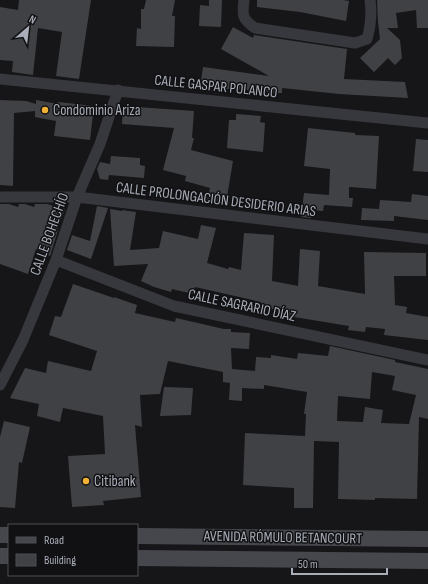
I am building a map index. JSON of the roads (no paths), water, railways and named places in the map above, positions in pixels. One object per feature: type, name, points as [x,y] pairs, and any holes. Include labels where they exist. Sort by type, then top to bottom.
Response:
[{"type":"main road","name":"AVENIDA RÓMULO BETANCOURT","points":[[138,536],[428,539]]},
{"type":"main road","name":"AVENIDA RÓMULO BETANCOURT","points":[[138,558],[428,560]]},
{"type":"street","points":[[244,0],[243,15],[246,22],[255,28],[355,43],[367,39],[372,14],[370,0]]},
{"type":"street","name":"CALLE GASPAR POLANCO","points":[[0,79],[428,123]]},
{"type":"street","name":"CALLE BOHECHÍO","points":[[0,385],[23,340],[56,260],[77,197],[100,144],[118,90]]},
{"type":"street","name":"CALLE PROLONGACIÓN DESIDERIO ARIAS","points":[[0,197],[77,197],[428,239]]},
{"type":"street","name":"CALLE SAGRARIO DÍAZ","points":[[56,260],[174,306],[428,360]]},
{"type":"place","name":"Condominio Ariza","points":[[45,110]]},
{"type":"place","name":"Citibank","points":[[86,481]]}]
